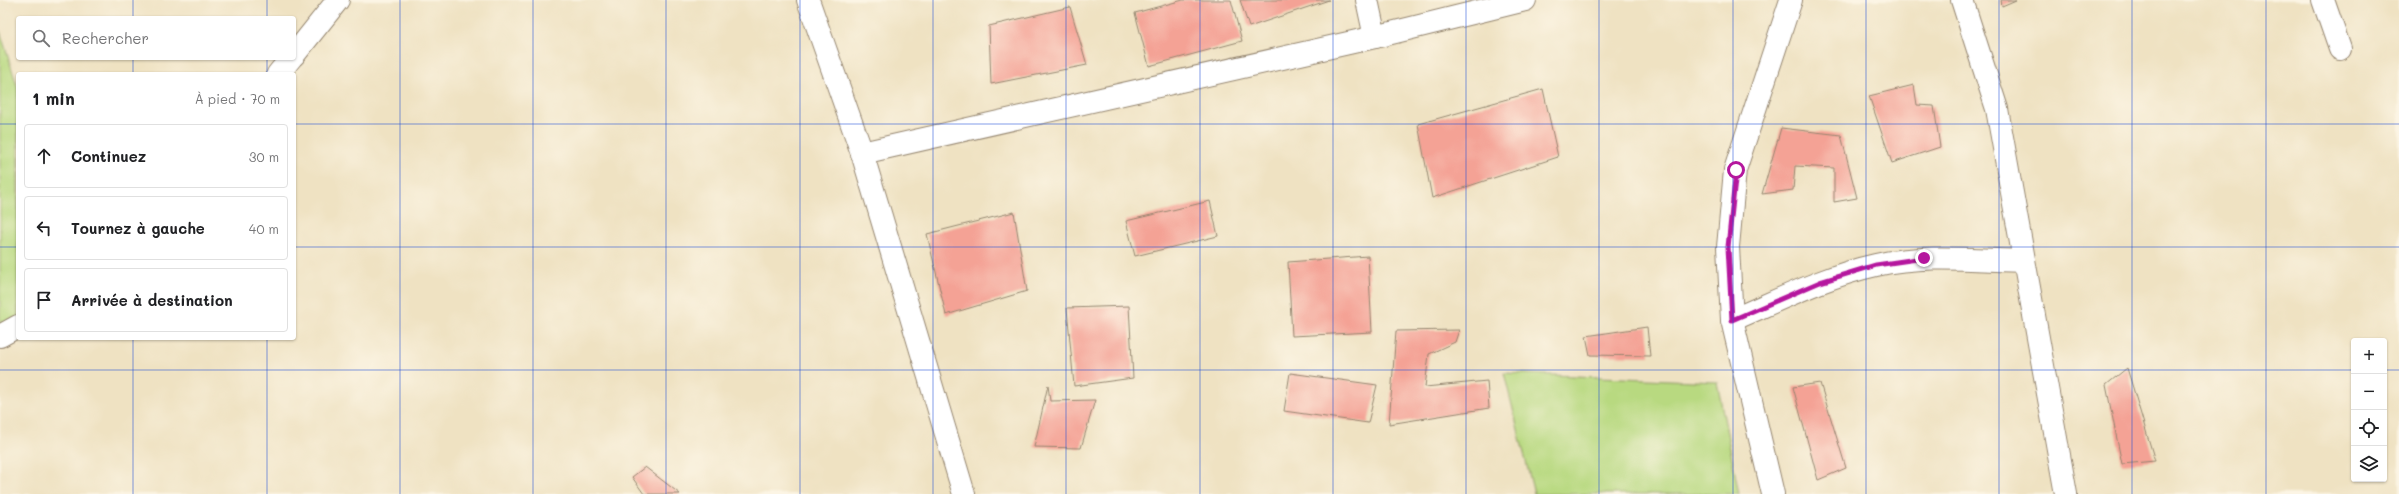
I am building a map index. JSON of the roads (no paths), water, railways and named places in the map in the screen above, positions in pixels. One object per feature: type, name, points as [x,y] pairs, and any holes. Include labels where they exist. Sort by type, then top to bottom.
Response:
[{"type":"street","points":[[296,52],[338,0]]},
{"type":"street","points":[[808,0],[862,153],[964,494]]},
{"type":"street","points":[[1367,0],[1375,37]]},
{"type":"street","points":[[862,153],[1375,37],[1525,0]]},
{"type":"street","points":[[1773,494],[1732,320],[1728,247],[1736,170],[1791,0]]},
{"type":"street","points":[[1962,0],[1997,110],[2066,494]]},
{"type":"street","points":[[2323,0],[2340,49]]},
{"type":"street","points":[[280,72],[289,60]]},
{"type":"street","points":[[1732,320],[1820,282],[1876,265],[1924,258],[2024,261]]},
{"type":"street","points":[[0,336],[16,327]]}]
